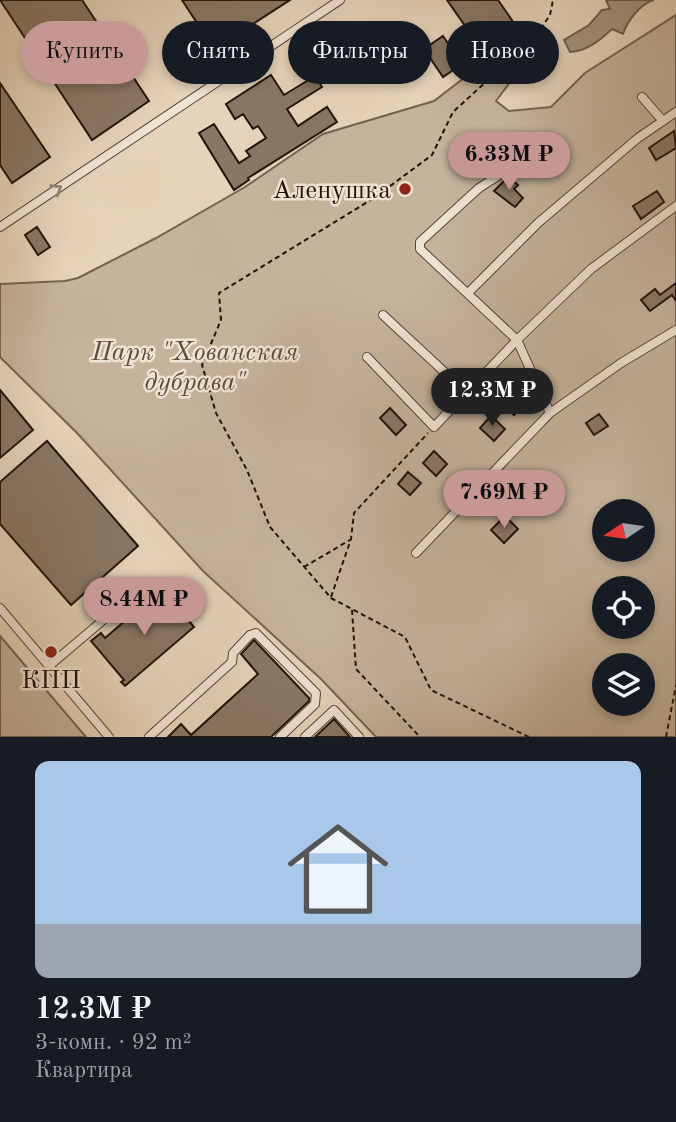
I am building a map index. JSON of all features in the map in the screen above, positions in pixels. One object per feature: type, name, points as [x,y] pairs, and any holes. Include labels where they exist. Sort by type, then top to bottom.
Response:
[{"type":"street","points":[[0,227],[340,0]]},
{"type":"street","points":[[642,97],[663,121]]},
{"type":"street","points":[[468,293],[538,223],[638,138],[676,112]]},
{"type":"street","points":[[515,165],[479,188],[420,242],[419,249],[517,340],[550,413]]},
{"type":"street","points":[[367,357],[434,427],[517,340],[591,269],[676,206]]},
{"type":"street","points":[[383,315],[467,393]]},
{"type":"street","points":[[416,553],[550,413],[621,363],[676,330]]},
{"type":"street","points":[[49,666],[141,589]]},
{"type":"street","points":[[0,608],[109,737]]},
{"type":"street","points":[[149,737],[232,662],[233,653],[250,635],[256,633],[316,693],[315,704],[280,737]]},
{"type":"street","points":[[305,737],[334,710],[359,737]]},
{"type":"path","points":[[529,737],[431,690],[405,637],[331,598],[270,527],[247,470],[216,413],[202,365],[221,320],[219,293],[374,198],[432,155],[453,112],[535,37],[550,15],[554,0]]},
{"type":"path","points":[[331,598],[351,539],[354,513],[434,427]]},
{"type":"path","points":[[304,567],[351,539]]},
{"type":"path","points":[[352,609],[356,669],[421,737]]},
{"type":"path","points":[[666,737],[676,685]]},
{"type":"green space","name":"Парк \"Хованская дубрава\"","points":[[676,15],[676,737],[376,737],[321,679],[203,571],[78,434],[0,357],[0,284],[78,278],[156,238],[245,187],[323,134],[434,101],[456,84],[509,84],[496,101],[509,111],[551,107],[585,73]]},
{"type":"green space","points":[[0,636],[86,737],[0,737]]},
{"type":"shaded area","points":[[606,0],[654,0],[635,13],[623,34],[612,29],[593,45],[570,52],[564,40],[589,25],[602,10],[610,9]]},
{"type":"building","points":[[0,0],[82,0],[96,21],[21,21],[21,32]]},
{"type":"building","points":[[182,0],[290,0],[257,21],[196,21]]},
{"type":"building","points":[[447,0],[498,0],[513,21],[462,21]]},
{"type":"building","points":[[443,36],[446,40],[446,75],[443,77],[432,61],[432,44]]},
{"type":"building","points":[[274,80],[284,95],[302,84],[320,84],[322,87],[287,109],[298,126],[327,107],[337,122],[248,178],[249,180],[234,190],[199,133],[214,124],[239,163],[250,156],[246,151],[266,138],[258,126],[253,129],[243,114],[235,119],[226,104],[257,84],[274,84]]},
{"type":"building","points":[[0,83],[50,157],[12,183],[0,165]]},
{"type":"building","points":[[55,84],[138,84],[149,101],[92,140]]},
{"type":"building","points":[[674,131],[676,148],[656,160],[649,148]]},
{"type":"building","points":[[508,177],[518,185],[514,189],[523,198],[515,207],[494,191]]},
{"type":"building","points":[[657,191],[664,202],[641,219],[633,206]]},
{"type":"building","points":[[37,227],[50,247],[38,255],[25,235]]},
{"type":"building","points":[[676,283],[676,301],[672,295],[650,311],[641,300],[655,289],[660,295]]},
{"type":"building","points":[[0,390],[33,430],[0,458]]},
{"type":"building","points":[[510,390],[525,403],[514,415],[499,402]]},
{"type":"building","points":[[390,408],[406,425],[396,435],[380,418]]},
{"type":"building","points":[[599,414],[608,426],[594,435],[586,423]]},
{"type":"building","points":[[491,416],[505,429],[494,441],[480,428]]},
{"type":"building","points":[[47,441],[138,546],[71,605],[0,524],[0,482]]},
{"type":"building","points":[[434,451],[447,464],[436,476],[423,463]]},
{"type":"building","points":[[408,472],[421,483],[410,495],[398,484]]},
{"type":"building","points":[[505,516],[518,529],[504,543],[491,530]]},
{"type":"building","points":[[162,589],[194,627],[125,686],[121,682],[124,680],[91,641],[101,633],[105,638]]},
{"type":"building","points":[[254,640],[309,701],[271,737],[168,737],[181,724],[191,735],[258,674],[241,654]]},
{"type":"building","points":[[334,719],[350,737],[315,737]]},
{"type":"place","name":"Аленушка","points":[[405,189]]},
{"type":"place","name":"КПП","points":[[51,652]]}]
